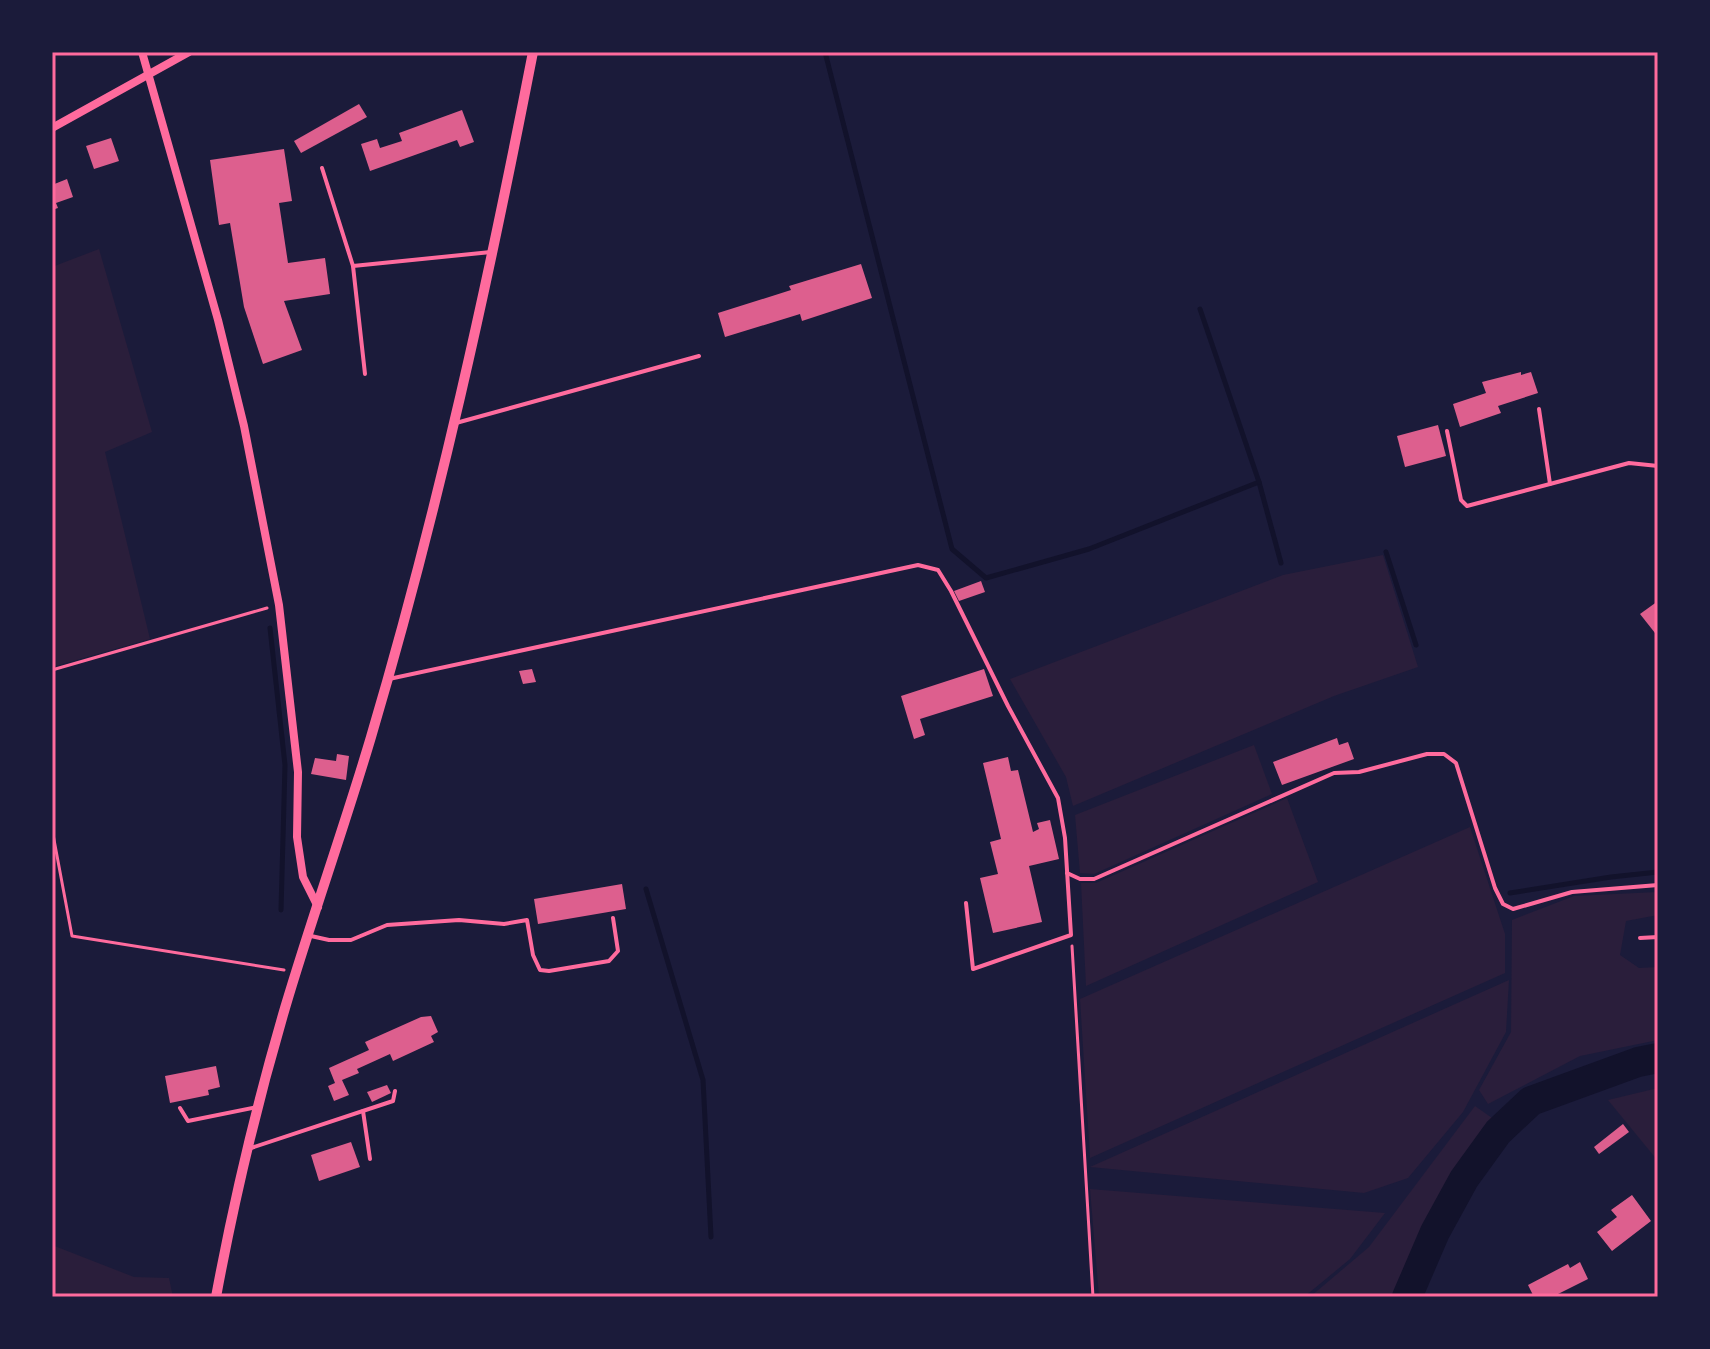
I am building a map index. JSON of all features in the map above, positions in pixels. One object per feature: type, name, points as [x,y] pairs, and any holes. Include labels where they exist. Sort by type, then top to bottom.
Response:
[{"type":"street","points":[[142,52],[218,320],[244,426],[279,605],[298,772],[297,837],[303,877],[318,907]]},
{"type":"street","points":[[52,128],[189,52]]},
{"type":"street","points":[[216,1297],[259,1106],[387,680],[456,423],[494,252],[533,52]]},
{"type":"lane","points":[[322,168],[353,266],[365,374]]},
{"type":"lane","points":[[353,266],[494,252]]},
{"type":"lane","points":[[456,423],[699,356]]},
{"type":"lane","points":[[1539,409],[1550,484]]},
{"type":"lane","points":[[1447,431],[1461,500],[1467,506],[1629,463],[1658,466]]},
{"type":"lane","points":[[387,680],[918,565],[938,570],[1058,798],[1065,838],[1071,935],[973,969],[966,903]]},
{"type":"lane","points":[[1067,873],[1080,879],[1094,879],[1334,773],[1359,772],[1427,754],[1444,754],[1456,763],[1495,888],[1503,904],[1513,909],[1572,892],[1658,885]]},
{"type":"lane","points":[[309,936],[351,940],[387,925],[459,920],[504,924],[527,920],[533,955],[540,970],[549,971],[609,961],[618,951],[613,918]]},
{"type":"lane","points":[[1640,938],[1658,937]]},
{"type":"lane","points":[[248,1149],[393,1101],[395,1091]]},
{"type":"lane","points":[[180,1108],[188,1121],[259,1106]]},
{"type":"lane","points":[[363,1111],[370,1159]]},
{"type":"path","points":[[52,670],[279,605]]},
{"type":"path","points":[[52,829],[72,936],[297,972]]},
{"type":"path","points":[[1071,935],[1093,1297]]},
{"type":"shaded area","points":[[99,249],[152,432],[105,452],[150,639],[52,667],[52,267]]},
{"type":"shaded area","points":[[1383,555],[1418,667],[1334,696],[1073,806],[1066,777],[1010,679],[1283,575]]},
{"type":"shaded area","points":[[1254,745],[1272,794],[1094,874],[1080,873],[1075,815]]},
{"type":"shaded area","points":[[1287,798],[1318,882],[1086,986],[1081,883],[1096,883]]},
{"type":"shaded area","points":[[1470,827],[1505,934],[1505,973],[1090,1158],[1080,999]]},
{"type":"shaded area","points":[[1658,892],[1658,915],[1626,921],[1620,955],[1639,968],[1658,967],[1658,1040],[1580,1056],[1488,1104],[1479,1090],[1511,1032],[1512,920],[1574,896]]},
{"type":"shaded area","points":[[1509,980],[1506,1032],[1463,1112],[1408,1178],[1364,1193],[1090,1167]]},
{"type":"shaded area","points":[[1658,1088],[1658,1161],[1608,1100]]},
{"type":"shaded area","points":[[1475,1106],[1492,1118],[1438,1208],[1397,1297],[1310,1297],[1369,1247]]},
{"type":"shaded area","points":[[1090,1189],[1385,1213],[1350,1259],[1304,1297],[1099,1297]]},
{"type":"shaded area","points":[[52,1245],[134,1277],[169,1278],[173,1297],[52,1297]]},
{"type":"building","points":[[359,104],[367,117],[301,153],[294,141]]},
{"type":"building","points":[[462,110],[474,142],[460,147],[457,140],[370,171],[361,144],[377,139],[380,148],[402,141],[399,133]]},
{"type":"building","points":[[111,138],[119,161],[94,169],[86,146]]},
{"type":"building","points":[[284,149],[292,201],[279,203],[288,263],[325,258],[330,294],[284,301],[302,350],[263,364],[244,307],[230,223],[219,225],[210,160]]},
{"type":"building","points":[[67,179],[73,197],[56,203],[58,208],[52,210],[52,185]]},
{"type":"building","points":[[861,264],[872,298],[802,321],[800,314],[725,337],[718,313],[791,290],[789,286]]},
{"type":"building","points":[[1521,372],[1521,375],[1531,372],[1538,393],[1498,406],[1501,413],[1460,427],[1453,404],[1486,393],[1482,382]]},
{"type":"building","points":[[1438,425],[1446,456],[1405,467],[1397,436]]},
{"type":"building","points":[[981,581],[985,592],[959,601],[954,591]]},
{"type":"building","points":[[1658,601],[1658,631],[1655,633],[1640,614]]},
{"type":"building","points":[[532,669],[536,682],[523,684],[519,671]]},
{"type":"building","points":[[984,669],[993,696],[920,719],[925,735],[914,739],[901,696]]},
{"type":"building","points":[[1337,738],[1339,745],[1348,742],[1354,759],[1282,785],[1273,762]]},
{"type":"building","points":[[337,754],[349,756],[346,780],[311,774],[315,758],[336,761]]},
{"type":"building","points":[[1008,757],[1011,771],[1018,770],[1033,832],[1039,829],[1037,823],[1050,820],[1059,859],[1029,866],[1042,922],[993,933],[980,878],[998,874],[990,842],[1001,839],[983,763]]},
{"type":"building","points":[[622,884],[626,909],[538,924],[534,899]]},
{"type":"building","points":[[431,1016],[438,1032],[431,1036],[434,1042],[393,1061],[390,1054],[357,1069],[359,1073],[342,1080],[349,1095],[334,1101],[328,1086],[335,1083],[329,1068],[369,1050],[365,1042],[421,1017]]},
{"type":"building","points":[[216,1066],[220,1087],[208,1090],[209,1095],[170,1103],[165,1076]]},
{"type":"building","points":[[387,1085],[391,1093],[372,1102],[367,1092]]},
{"type":"building","points":[[1623,1124],[1629,1132],[1599,1154],[1594,1147]]},
{"type":"building","points":[[351,1142],[360,1167],[319,1181],[311,1155]]},
{"type":"building","points":[[1632,1195],[1651,1221],[1612,1251],[1597,1232],[1617,1217],[1611,1210]]},
{"type":"building","points":[[1580,1262],[1588,1279],[1552,1297],[1534,1297],[1528,1285],[1568,1264],[1570,1268]]},
{"type":"waterway","points":[[825,52],[952,549],[986,578],[1089,549],[1259,482],[1281,563]]},
{"type":"waterway","points":[[1200,309],[1259,482]]},
{"type":"waterway","points":[[1386,552],[1416,645]]},
{"type":"waterway","points":[[270,628],[285,765],[281,910]]},
{"type":"waterway","points":[[1510,893],[1658,872]]},
{"type":"waterway","points":[[646,889],[703,1080],[711,1237]]},
{"type":"waterway","points":[[1407,1297],[1435,1232],[1464,1179],[1498,1132],[1531,1101],[1638,1062],[1658,1058]]}]
